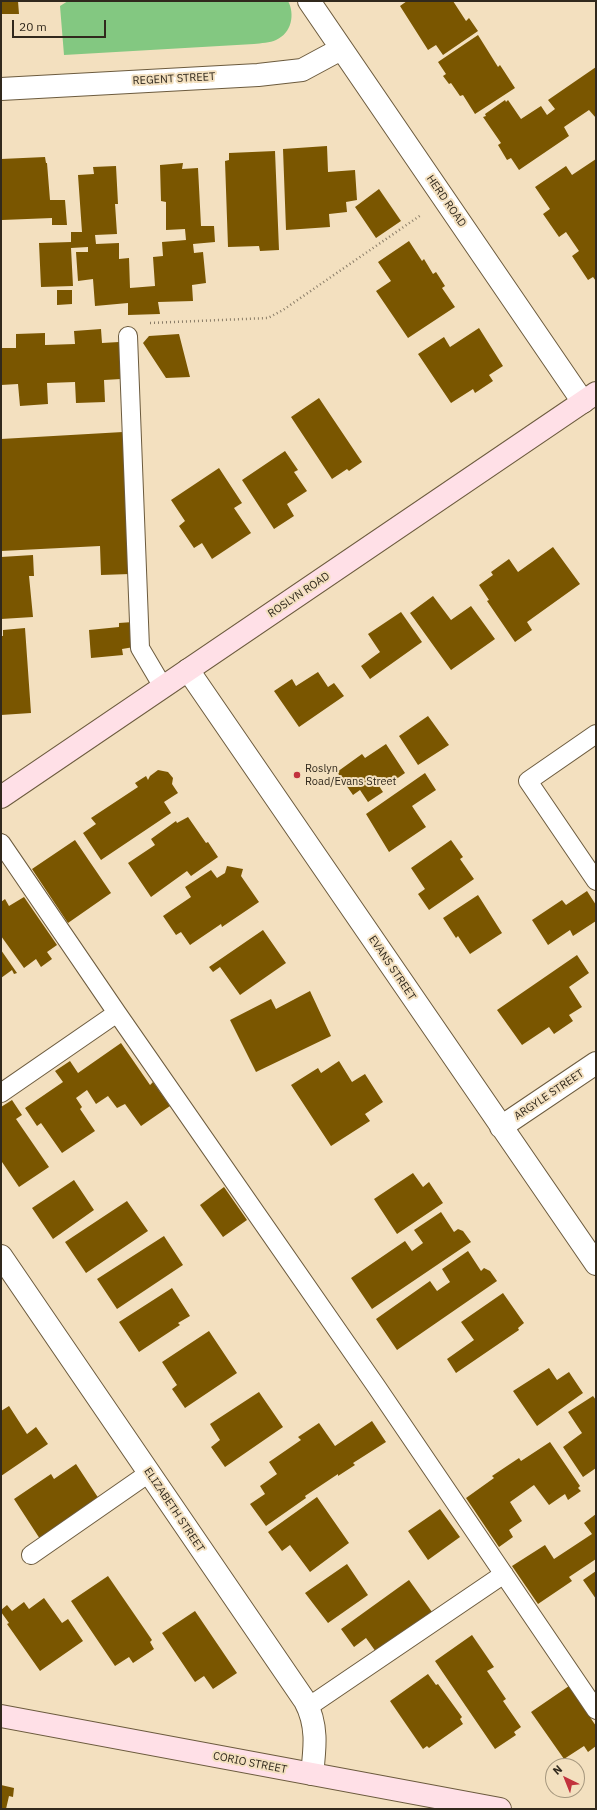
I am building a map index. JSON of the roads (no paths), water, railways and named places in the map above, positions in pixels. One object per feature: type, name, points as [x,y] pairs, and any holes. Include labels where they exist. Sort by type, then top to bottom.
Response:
[{"type":"street","name":"HERD ROAD","points":[[309,1],[445,199],[589,397]]},
{"type":"street","name":"REGENT STREET","points":[[1,89],[258,75],[302,70],[341,49]]},
{"type":"street","name":"ROSLYN ROAD","points":[[1,797],[589,397]]},
{"type":"street","name":"EVANS STREET","points":[[188,670],[596,1264]]},
{"type":"street","name":"ARGYLE STREET","points":[[501,1127],[596,1063]]},
{"type":"street","name":"ELIZABETH STREET","points":[[1,1256],[308,1707],[313,1717],[315,1733],[312,1774]]},
{"type":"street","name":"CORIO STREET","points":[[1,1716],[497,1809]]},
{"type":"lane","points":[[128,336],[140,648],[163,687]]},
{"type":"lane","points":[[596,734],[528,781],[596,881]]},
{"type":"lane","points":[[1,843],[376,1386],[596,1710]]},
{"type":"lane","points":[[1,1093],[117,1013]]},
{"type":"lane","points":[[31,1555],[149,1474]]},
{"type":"lane","points":[[308,1707],[504,1574]]},
{"type":"place","name":"Roslyn Road/Evans Street","points":[[297,775]]}]
